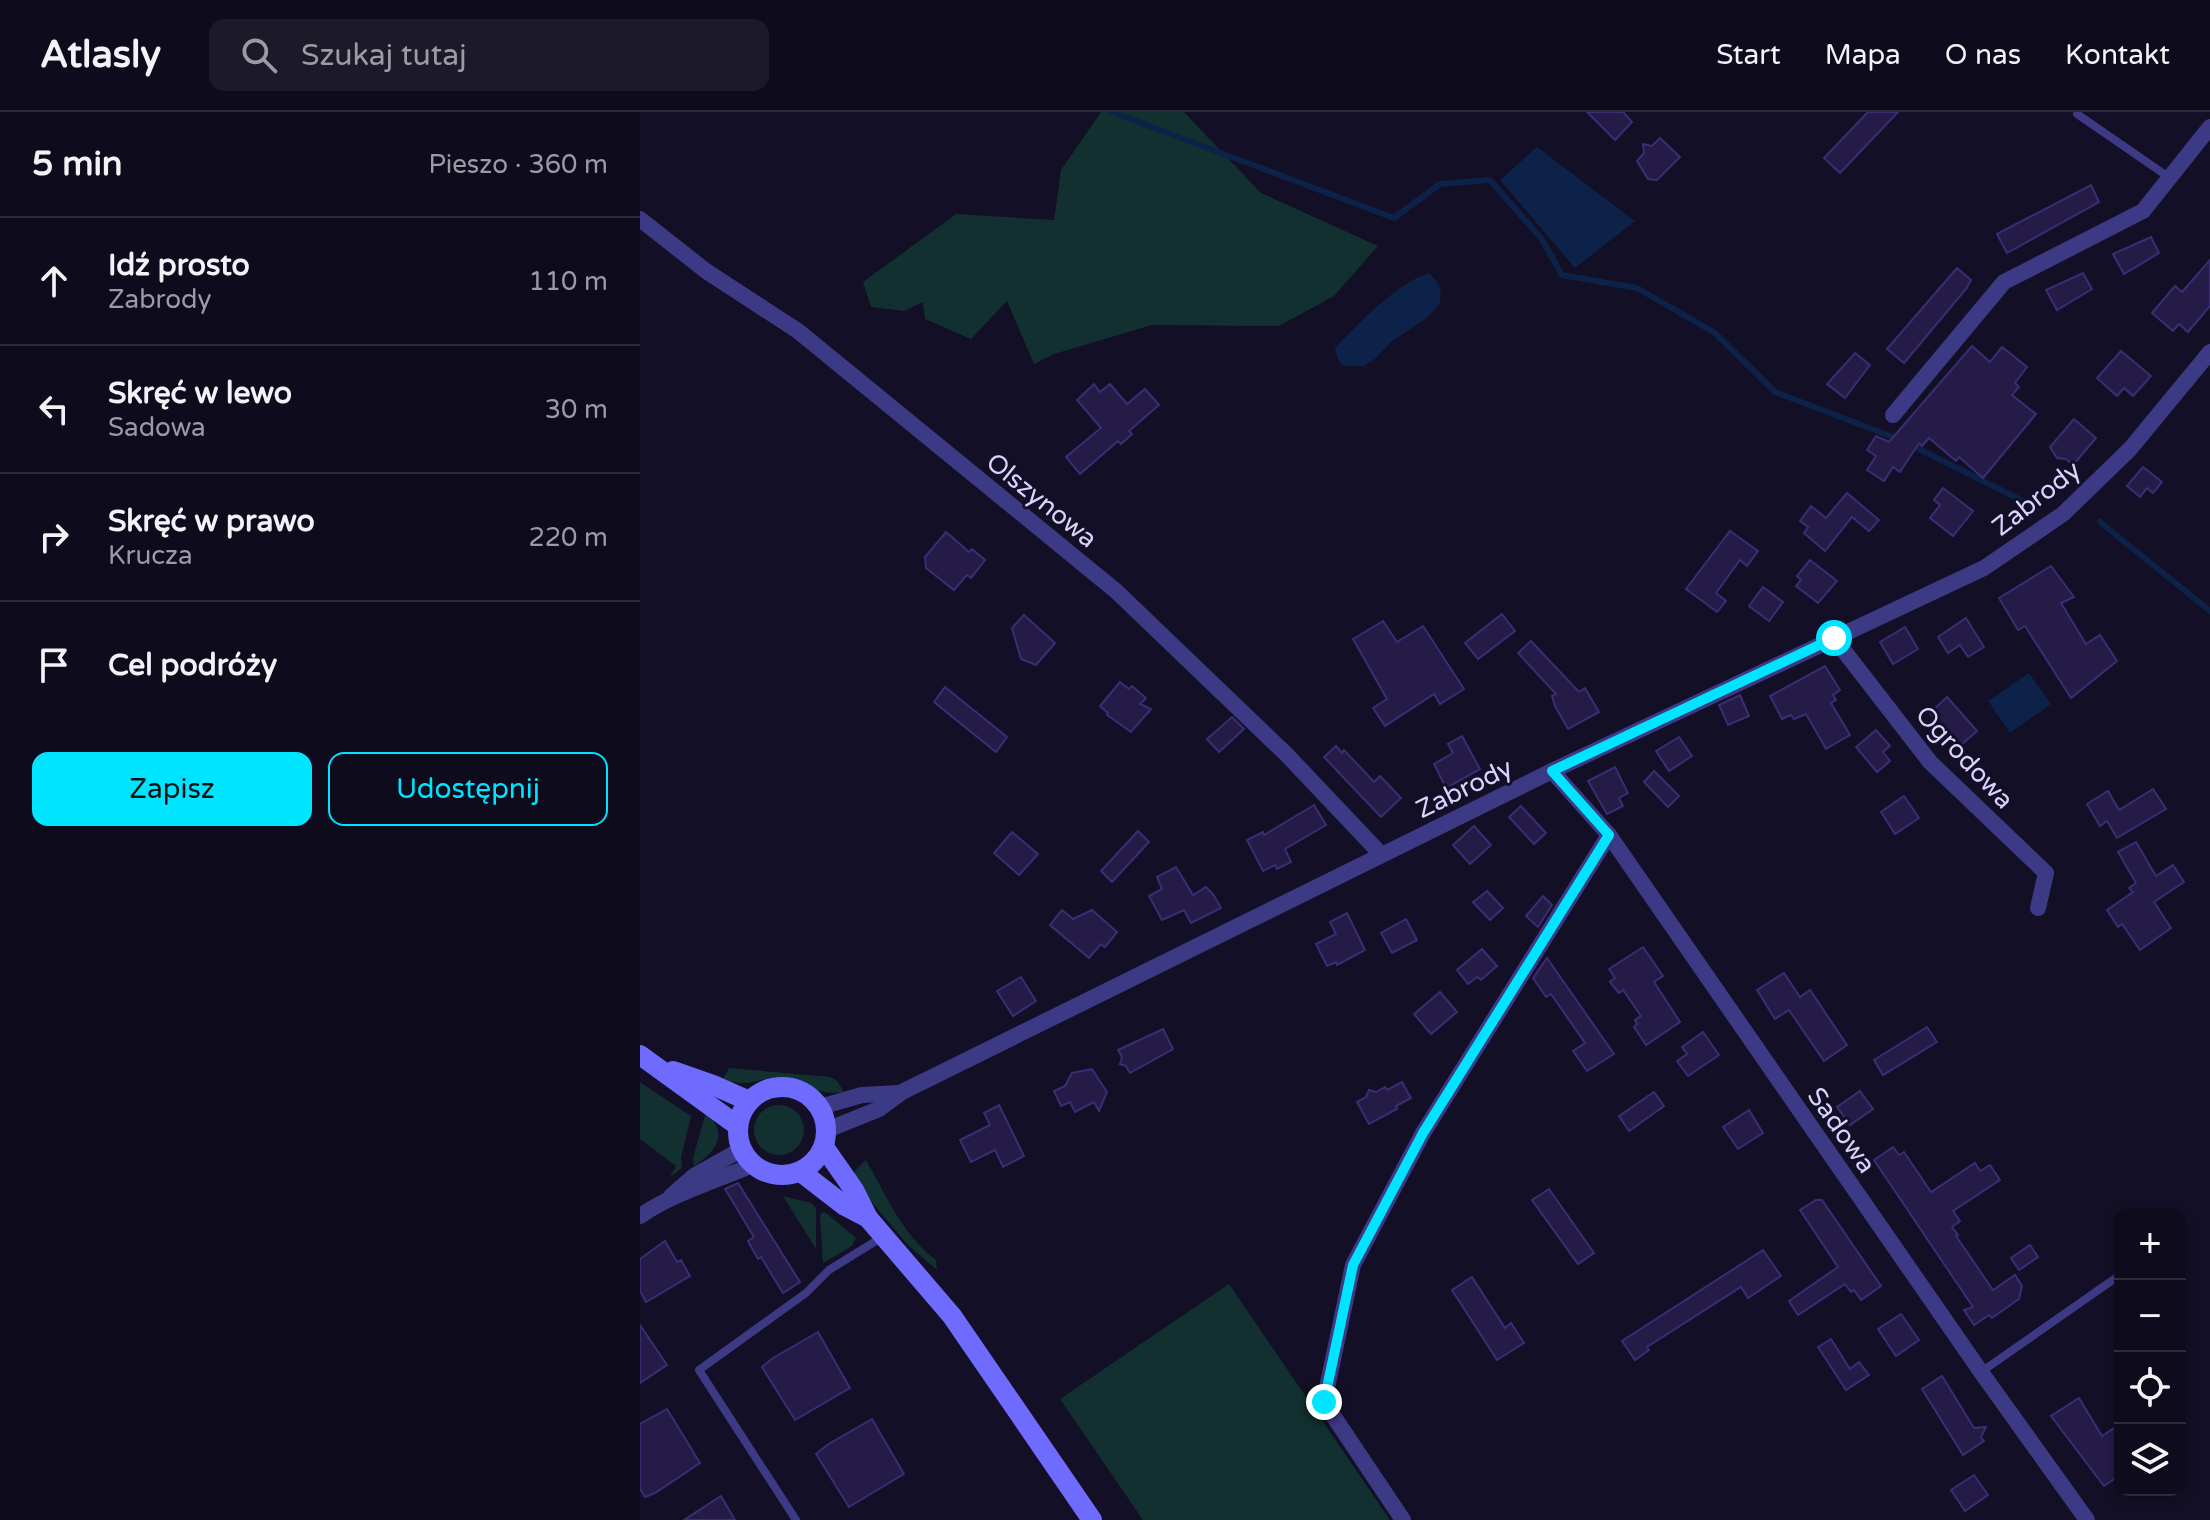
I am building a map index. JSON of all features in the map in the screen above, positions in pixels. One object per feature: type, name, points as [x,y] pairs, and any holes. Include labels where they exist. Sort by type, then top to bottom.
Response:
[{"type":"street","points":[[1893,415],[2004,282],[2143,211],[2210,127]]},
{"type":"street","name":"Olszynowa","points":[[640,219],[706,271],[798,331],[1116,591],[1287,755],[1380,856]]},
{"type":"street","name":"Zabrody","points":[[826,1138],[879,1109],[902,1092],[1552,771],[1984,568],[2063,514],[2130,449],[2210,352]]},
{"type":"street","name":"Ogrodowa","points":[[1834,638],[1930,762],[2046,873],[2038,908]]},
{"type":"street","name":"Sadowa","points":[[1552,771],[1609,835],[2087,1520]]},
{"type":"street","points":[[1403,1520],[1324,1402],[1353,1265],[1423,1133],[1609,835]]},
{"type":"street","points":[[649,1060],[749,1101]]},
{"type":"street","points":[[649,1060],[738,1126]]},
{"type":"street","points":[[826,1138],[811,1165],[801,1172],[776,1176],[753,1165],[741,1147],[738,1126],[749,1101],[772,1087],[799,1090],[811,1097],[820,1107],[826,1138],[868,1218]]},
{"type":"street","name":"Zabrody","points":[[820,1107],[862,1095],[902,1092]]},
{"type":"street","points":[[640,1216],[670,1197],[683,1183],[741,1147]]},
{"type":"street","points":[[670,1197],[689,1193],[753,1165]]},
{"type":"street","points":[[801,1172],[845,1206],[868,1218],[885,1235],[952,1316],[1092,1520]]},
{"type":"lane","points":[[2077,114],[2171,179]]},
{"type":"lane","points":[[796,1520],[699,1370],[806,1293],[829,1270],[885,1235]]},
{"type":"lane","points":[[1981,1372],[2114,1279]]},
{"type":"green space","points":[[1101,112],[1184,112],[1261,193],[1378,246],[1334,296],[1279,326],[1152,325],[1054,354],[1034,364],[1007,301],[971,339],[925,319],[923,302],[904,311],[871,307],[863,282],[956,214],[1054,220],[1061,170]]},
{"type":"green space","points":[[729,1068],[830,1077],[844,1092],[825,1092],[787,1078],[733,1082],[723,1079]]},
{"type":"green space","points":[[640,1082],[691,1116],[681,1157],[682,1168],[670,1177],[676,1166],[640,1139]]},
{"type":"green space","points":[[779,1105],[797,1112],[804,1130],[797,1148],[779,1155],[761,1148],[754,1130],[761,1112]]},
{"type":"green space","points":[[706,1112],[717,1128],[717,1142],[709,1154],[694,1166],[693,1158]]},
{"type":"green space","points":[[866,1160],[905,1227],[936,1260],[937,1270],[907,1244],[850,1176]]},
{"type":"green space","points":[[783,1196],[811,1203],[816,1208],[816,1249]]},
{"type":"green space","points":[[825,1212],[856,1238],[852,1246],[823,1263],[820,1217]]},
{"type":"green space","points":[[1229,1284],[1390,1520],[1143,1520],[1060,1399]]},
{"type":"water","points":[[1537,147],[1635,221],[1575,268],[1500,180]]},
{"type":"water","points":[[1429,273],[1439,284],[1439,305],[1428,317],[1392,341],[1375,359],[1364,366],[1344,366],[1338,360],[1335,348],[1391,295]]},
{"type":"water","points":[[2029,673],[2051,704],[2010,733],[1988,701]]},
{"type":"building","points":[[1587,112],[1623,112],[1632,122],[1615,140]]},
{"type":"building","points":[[1868,112],[1898,112],[1840,173],[1824,158]]},
{"type":"building","points":[[1660,138],[1680,157],[1657,180],[1648,179],[1637,161],[1644,153],[1643,144],[1652,146]]},
{"type":"building","points":[[2091,185],[2099,202],[2007,253],[1997,234]]},
{"type":"building","points":[[2151,237],[2159,253],[2124,274],[2113,254]]},
{"type":"building","points":[[2210,260],[2210,306],[2188,332],[2179,324],[2173,331],[2152,313],[2175,286],[2182,292]]},
{"type":"building","points":[[1957,268],[1971,280],[1966,289],[1904,363],[1887,349]]},
{"type":"building","points":[[2083,273],[2092,289],[2057,310],[2046,290]]},
{"type":"building","points":[[1972,346],[1990,362],[2002,347],[2027,367],[2015,383],[2019,387],[2012,395],[2036,414],[1983,478],[1959,457],[1956,461],[1929,438],[1922,446],[1919,443],[1900,472],[1893,467],[1884,481],[1867,470],[1876,456],[1867,450],[1876,436],[1889,442]]},
{"type":"building","points":[[2121,351],[2151,376],[2133,396],[2124,388],[2117,396],[2097,378]]},
{"type":"building","points":[[1855,353],[1870,365],[1845,398],[1827,384]]},
{"type":"building","points":[[1094,384],[1100,392],[1110,384],[1127,404],[1145,389],[1159,405],[1129,431],[1132,434],[1121,444],[1118,441],[1080,474],[1066,457],[1101,428],[1077,400]]},
{"type":"building","points":[[2074,419],[2096,438],[2073,465],[2066,459],[2057,458],[2050,447]]},
{"type":"building","points":[[2143,467],[2162,482],[2153,493],[2147,488],[2140,497],[2127,486]]},
{"type":"building","points":[[1943,488],[1973,511],[1953,536],[1930,518],[1940,505],[1934,500]]},
{"type":"building","points":[[1847,493],[1879,520],[1869,531],[1852,517],[1825,551],[1804,533],[1808,527],[1800,521],[1811,506],[1826,518]]},
{"type":"building","points":[[1730,531],[1758,551],[1747,566],[1740,560],[1716,593],[1726,601],[1717,612],[1686,589]]},
{"type":"building","points":[[946,532],[969,552],[972,549],[985,560],[971,578],[967,575],[954,590],[926,568],[925,557]]},
{"type":"building","points":[[1810,560],[1837,581],[1818,603],[1796,586],[1801,580],[1797,576]]},
{"type":"building","points":[[2051,566],[2074,597],[2061,603],[2086,644],[2100,635],[2117,661],[2071,698],[2025,626],[2018,630],[1999,598]]},
{"type":"building","points":[[1763,587],[1783,602],[1769,621],[1749,606]]},
{"type":"building","points":[[1502,614],[1515,631],[1478,659],[1465,643]]},
{"type":"building","points":[[1024,615],[1055,643],[1036,665],[1021,659],[1012,628]]},
{"type":"building","points":[[1966,618],[1984,647],[1968,657],[1960,645],[1948,653],[1938,637]]},
{"type":"building","points":[[1383,621],[1397,642],[1423,626],[1464,689],[1440,704],[1434,694],[1385,726],[1373,708],[1387,699],[1353,639]]},
{"type":"building","points":[[1905,627],[1918,649],[1893,664],[1880,642]]},
{"type":"building","points":[[1531,641],[1579,692],[1585,688],[1599,712],[1568,729],[1555,706],[1552,696],[1556,694],[1518,653]]},
{"type":"building","points":[[1825,666],[1840,690],[1833,695],[1836,700],[1831,703],[1850,735],[1826,749],[1806,714],[1794,719],[1791,715],[1782,719],[1770,696]]},
{"type":"building","points":[[1120,682],[1129,689],[1132,686],[1146,698],[1140,704],[1151,709],[1131,732],[1100,706]]},
{"type":"building","points":[[945,687],[1007,737],[996,752],[934,702]]},
{"type":"building","points":[[1740,695],[1749,716],[1728,725],[1719,705]]},
{"type":"building","points":[[1947,697],[1977,731],[1959,747],[1930,713]]},
{"type":"building","points":[[1232,717],[1244,729],[1219,752],[1207,739]]},
{"type":"building","points":[[1876,730],[1890,746],[1883,752],[1890,761],[1877,772],[1856,747]]},
{"type":"building","points":[[1462,736],[1480,769],[1446,788],[1434,764],[1453,753],[1448,744]]},
{"type":"building","points":[[1679,737],[1692,756],[1669,771],[1656,751]]},
{"type":"building","points":[[1336,746],[1342,753],[1344,750],[1374,782],[1380,776],[1401,798],[1381,817],[1324,757]]},
{"type":"building","points":[[1615,767],[1628,793],[1619,798],[1623,806],[1607,814],[1588,781]]},
{"type":"building","points":[[1654,771],[1679,796],[1668,807],[1644,782]]},
{"type":"building","points":[[2153,789],[2166,809],[2117,838],[2107,821],[2100,826],[2087,804],[2108,791],[2119,810]]},
{"type":"building","points":[[1904,796],[1919,818],[1895,834],[1881,812]]},
{"type":"building","points":[[1314,805],[1326,825],[1285,849],[1291,862],[1263,871],[1247,840],[1263,832],[1264,835]]},
{"type":"building","points":[[1521,806],[1546,833],[1534,844],[1509,817]]},
{"type":"building","points":[[1474,826],[1491,845],[1470,864],[1453,845]]},
{"type":"building","points":[[1138,831],[1149,842],[1112,882],[1101,871]]},
{"type":"building","points":[[1012,832],[1038,854],[1019,875],[994,853]]},
{"type":"building","points":[[2136,842],[2156,876],[2173,865],[2184,882],[2154,902],[2171,928],[2140,950],[2122,924],[2118,927],[2107,910],[2133,892],[2129,888],[2136,883],[2118,852]]},
{"type":"building","points":[[1176,867],[1193,895],[1206,887],[1221,908],[1191,923],[1184,910],[1162,920],[1149,896],[1162,889],[1157,877]]},
{"type":"building","points":[[1487,891],[1503,908],[1490,920],[1473,902]]},
{"type":"building","points":[[1543,896],[1552,905],[1538,927],[1526,916]]},
{"type":"building","points":[[1062,910],[1073,919],[1092,910],[1117,932],[1105,947],[1101,944],[1089,958],[1050,925]]},
{"type":"building","points":[[1347,913],[1365,950],[1337,965],[1336,962],[1327,966],[1316,944],[1336,934],[1330,922]]},
{"type":"building","points":[[1406,919],[1417,940],[1392,953],[1381,933]]},
{"type":"building","points":[[1643,947],[1663,976],[1654,982],[1680,1022],[1646,1045],[1634,1027],[1637,1024],[1635,1020],[1641,1016],[1623,990],[1619,993],[1610,982],[1615,978],[1609,969]]},
{"type":"building","points":[[1482,949],[1497,966],[1481,980],[1477,977],[1468,984],[1457,970]]},
{"type":"building","points":[[1547,958],[1614,1054],[1587,1071],[1573,1051],[1585,1043],[1551,994],[1546,997],[1533,978]]},
{"type":"building","points":[[1784,973],[1800,997],[1810,990],[1847,1045],[1824,1061],[1789,1010],[1775,1019],[1757,990]]},
{"type":"building","points":[[1021,977],[1036,1001],[1013,1016],[997,991]]},
{"type":"building","points":[[1440,992],[1457,1012],[1431,1034],[1414,1014]]},
{"type":"building","points":[[1927,1027],[1937,1042],[1883,1075],[1874,1060]]},
{"type":"building","points":[[1163,1029],[1173,1049],[1130,1073],[1126,1066],[1120,1064],[1122,1057],[1118,1050]]},
{"type":"building","points":[[1703,1032],[1719,1055],[1688,1076],[1677,1061],[1687,1054],[1682,1047]]},
{"type":"building","points":[[1092,1069],[1107,1092],[1099,1111],[1094,1102],[1075,1112],[1070,1102],[1061,1106],[1054,1091],[1065,1086],[1072,1073]]},
{"type":"building","points":[[1402,1082],[1411,1098],[1369,1124],[1357,1102],[1366,1097],[1369,1090],[1376,1092],[1385,1087],[1387,1090]]},
{"type":"building","points":[[1860,1091],[1873,1109],[1850,1125],[1837,1107]]},
{"type":"building","points":[[1654,1092],[1664,1106],[1629,1131],[1619,1116]]},
{"type":"building","points":[[999,1105],[1024,1156],[1003,1167],[995,1150],[971,1162],[960,1140],[990,1125],[984,1113]]},
{"type":"building","points":[[1749,1110],[1763,1133],[1738,1149],[1723,1127]]},
{"type":"building","points":[[1893,1147],[1899,1155],[1904,1152],[1931,1192],[1975,1163],[1980,1171],[1990,1165],[2000,1180],[1953,1211],[1960,1221],[1952,1227],[1993,1290],[2015,1275],[2022,1286],[2019,1299],[1992,1318],[1989,1315],[1974,1325],[1964,1310],[1973,1307],[1874,1160]]},
{"type":"building","points":[[738,1183],[800,1282],[783,1293],[761,1257],[758,1259],[748,1241],[754,1237],[725,1189]]},
{"type":"building","points":[[1549,1189],[1594,1253],[1578,1264],[1532,1200]]},
{"type":"building","points":[[1816,1200],[1822,1200],[1881,1286],[1861,1300],[1845,1284],[1798,1315],[1789,1301],[1838,1267],[1800,1210]]},
{"type":"building","points":[[665,1241],[677,1262],[681,1260],[690,1276],[646,1302],[640,1291],[640,1259]]},
{"type":"building","points":[[2030,1245],[2038,1257],[2019,1270],[2011,1258]]},
{"type":"building","points":[[1763,1250],[1781,1276],[1748,1298],[1741,1287],[1647,1347],[1649,1350],[1635,1360],[1622,1341]]},
{"type":"building","points":[[1472,1277],[1505,1328],[1511,1323],[1524,1343],[1497,1360],[1452,1290]]},
{"type":"building","points":[[1901,1314],[1919,1340],[1896,1356],[1878,1329]]},
{"type":"building","points":[[640,1325],[667,1365],[640,1383]]},
{"type":"building","points":[[818,1332],[850,1388],[795,1420],[762,1367]]},
{"type":"building","points":[[1831,1339],[1850,1369],[1859,1362],[1869,1375],[1846,1390],[1818,1347]]},
{"type":"building","points":[[1942,1376],[1974,1428],[1986,1427],[1981,1437],[1984,1441],[1963,1455],[1922,1389]]},
{"type":"building","points":[[2079,1398],[2102,1436],[2114,1428],[2114,1479],[2104,1486],[2051,1416]]},
{"type":"building","points":[[667,1409],[700,1463],[645,1497],[640,1489],[640,1424]]},
{"type":"building","points":[[872,1419],[904,1474],[849,1507],[816,1454]]},
{"type":"building","points":[[1974,1475],[1988,1495],[1965,1511],[1951,1490]]},
{"type":"building","points":[[721,1496],[735,1520],[684,1520]]},
{"type":"waterway","points":[[1112,112],[1394,218],[1440,184],[1490,180],[1541,238],[1562,275],[1637,288],[1715,333],[1775,392],[1901,440]]},
{"type":"waterway","points":[[1911,445],[2037,508]]},
{"type":"waterway","points":[[2100,522],[2210,611]]},
{"type":"route","points":[[1324,1402],[1353,1265],[1423,1133],[1609,835],[1552,771],[1834,638]]}]
